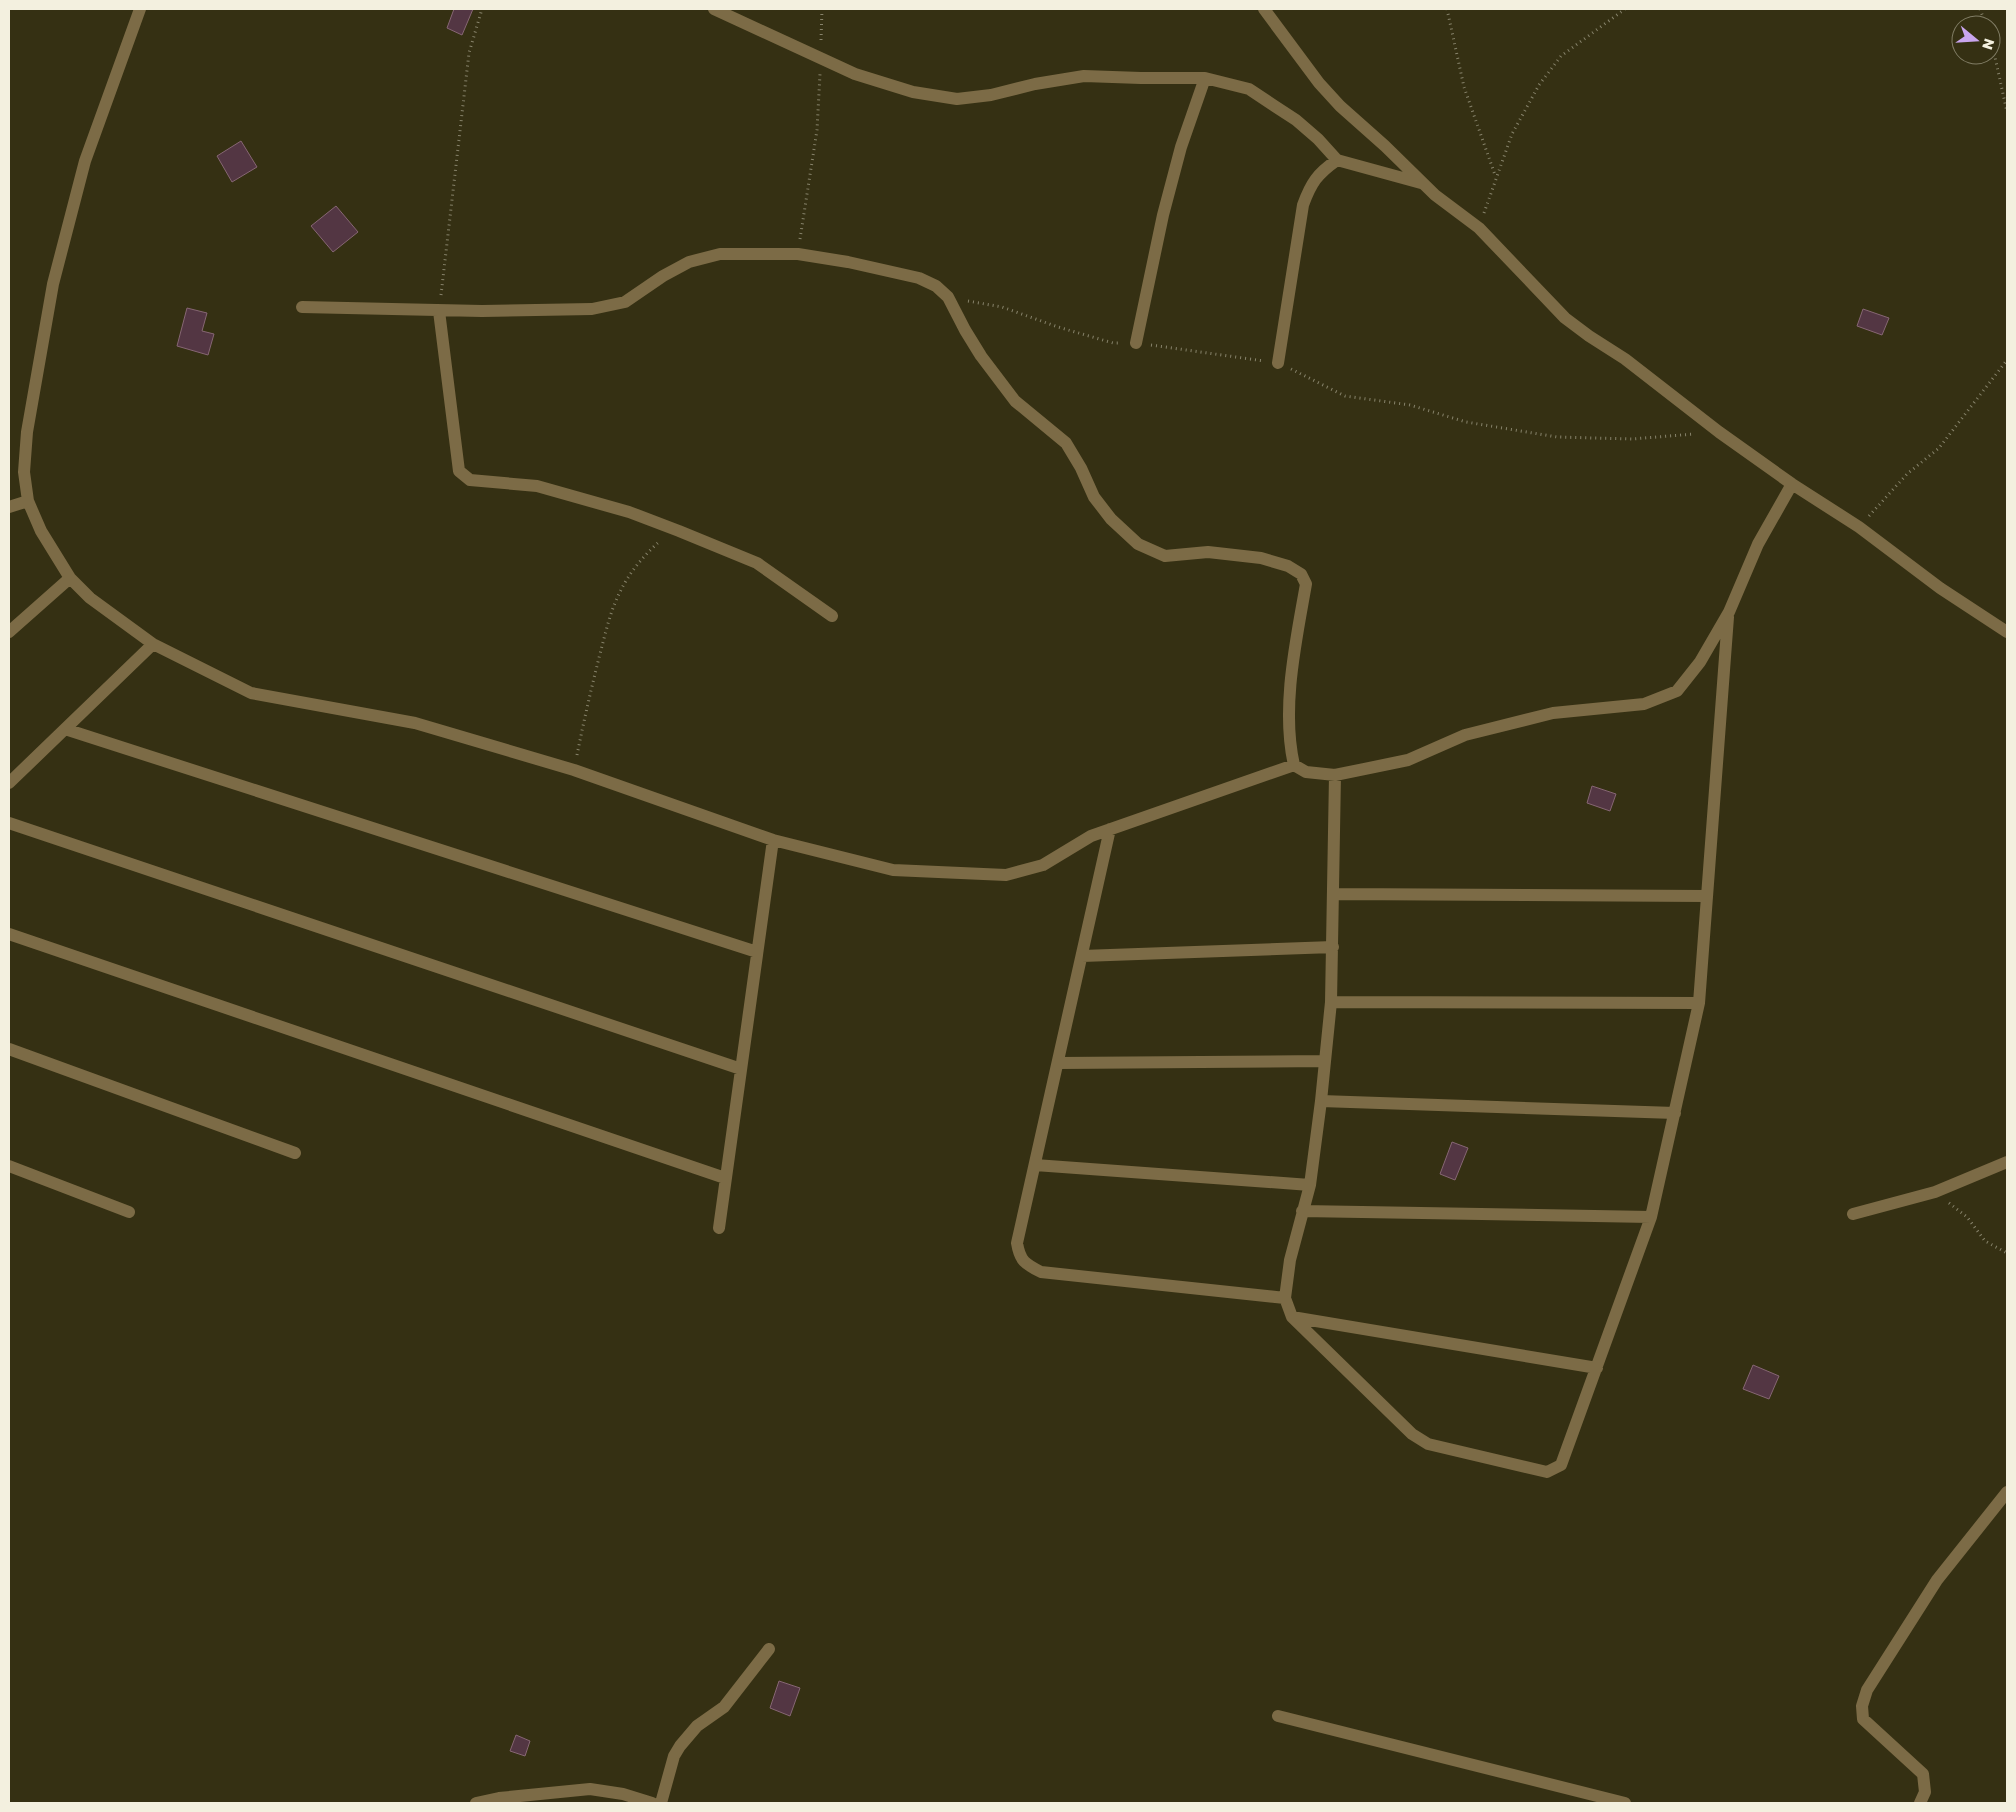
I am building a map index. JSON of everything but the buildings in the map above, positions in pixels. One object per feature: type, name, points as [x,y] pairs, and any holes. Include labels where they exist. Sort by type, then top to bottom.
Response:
[{"type":"street","points":[[140,9],[85,161],[53,284],[27,432],[24,472],[28,501],[41,531],[70,578],[90,598],[153,644],[251,693],[415,723],[574,770],[773,840],[893,870],[1006,875],[1043,866],[1091,836],[1294,764]]},
{"type":"street","points":[[714,9],[855,74],[914,92],[957,99],[991,95],[1035,84],[1084,76],[1205,78],[1249,89],[1296,120],[1318,139],[1337,160],[1421,183]]},
{"type":"street","points":[[1264,9],[1319,83],[1340,106],[1385,146],[1421,183],[1479,228],[1564,318],[1625,359],[1719,432],[1792,484],[1859,527],[1940,588],[2007,632]]},
{"type":"street","points":[[1136,342],[1168,196],[1181,147],[1205,78]]},
{"type":"street","points":[[1278,363],[1303,205],[1310,186],[1321,172],[1337,160]]},
{"type":"street","points":[[302,307],[439,310],[592,308],[625,302],[663,276],[689,262],[720,254],[798,254],[848,262],[919,278],[936,286],[948,297],[981,356],[1015,400],[1066,443],[1082,468],[1094,497],[1111,519],[1138,544],[1165,556],[1208,552],[1262,558],[1288,566],[1302,574],[1306,584],[1295,648],[1291,694],[1290,746],[1294,764],[1306,772],[1335,775],[1408,760],[1466,735],[1504,725],[1553,714],[1644,704],[1677,691],[1700,662],[1728,612],[1758,544],[1792,484]]},
{"type":"street","points":[[439,310],[459,471],[470,480],[537,486],[629,512],[757,563],[832,616]]},
{"type":"street","points":[[9,507],[28,501]]},
{"type":"street","points":[[9,632],[70,578]]},
{"type":"street","points":[[1335,775],[1331,1002],[1310,1185],[1290,1260],[1285,1298],[1292,1317],[1412,1434],[1428,1444],[1547,1472],[1561,1464],[1651,1217],[1699,1003],[1728,612]]},
{"type":"street","points":[[9,783],[153,644]]},
{"type":"street","points":[[65,729],[757,952]]},
{"type":"street","points":[[9,823],[741,1069]]},
{"type":"street","points":[[1110,829],[1017,1243],[1020,1257],[1028,1266],[1041,1272],[1285,1298]]},
{"type":"street","points":[[718,1228],[773,840]]},
{"type":"street","points":[[1334,894],[1706,896]]},
{"type":"street","points":[[9,934],[726,1178]]},
{"type":"street","points":[[1082,956],[1333,947]]},
{"type":"street","points":[[1331,1002],[1699,1003]]},
{"type":"street","points":[[9,1049],[295,1153]]},
{"type":"street","points":[[1058,1063],[1325,1061]]},
{"type":"street","points":[[1321,1101],[1674,1112]]},
{"type":"street","points":[[1853,1214],[1935,1192],[2007,1162]]},
{"type":"street","points":[[1035,1165],[1310,1185]]},
{"type":"street","points":[[9,1166],[129,1212]]},
{"type":"street","points":[[1302,1212],[1651,1217]]},
{"type":"street","points":[[1292,1317],[1597,1368]]},
{"type":"street","points":[[1920,1803],[1924,1792],[1922,1774],[1863,1719],[1862,1706],[1867,1690],[1936,1580],[2007,1492]]},
{"type":"street","points":[[661,1803],[674,1756],[680,1746],[697,1726],[724,1707],[769,1649]]},
{"type":"street","points":[[1278,1716],[1625,1803]]},
{"type":"street","points":[[476,1803],[499,1798],[590,1788],[622,1794],[652,1803]]},
{"type":"path","points":[[439,310],[469,53],[482,9]]},
{"type":"path","points":[[798,254],[818,130],[821,59],[820,14],[822,9]]},
{"type":"path","points":[[1447,9],[1464,87],[1496,176]]},
{"type":"path","points":[[1479,228],[1512,134],[1539,86],[1561,56],[1625,9]]},
{"type":"path","points":[[1997,65],[2007,112]]},
{"type":"path","points":[[948,297],[1002,307],[1058,327],[1113,343],[1136,342],[1278,363],[1345,396],[1410,405],[1466,422],[1557,437],[1632,439],[1719,432]]},
{"type":"path","points":[[1859,527],[1907,474],[1939,448],[2007,360]]},
{"type":"path","points":[[574,770],[591,689],[619,593],[630,574],[650,550],[663,538],[679,531]]},
{"type":"path","points":[[1935,1192],[1967,1217],[1986,1241],[2007,1253]]}]
